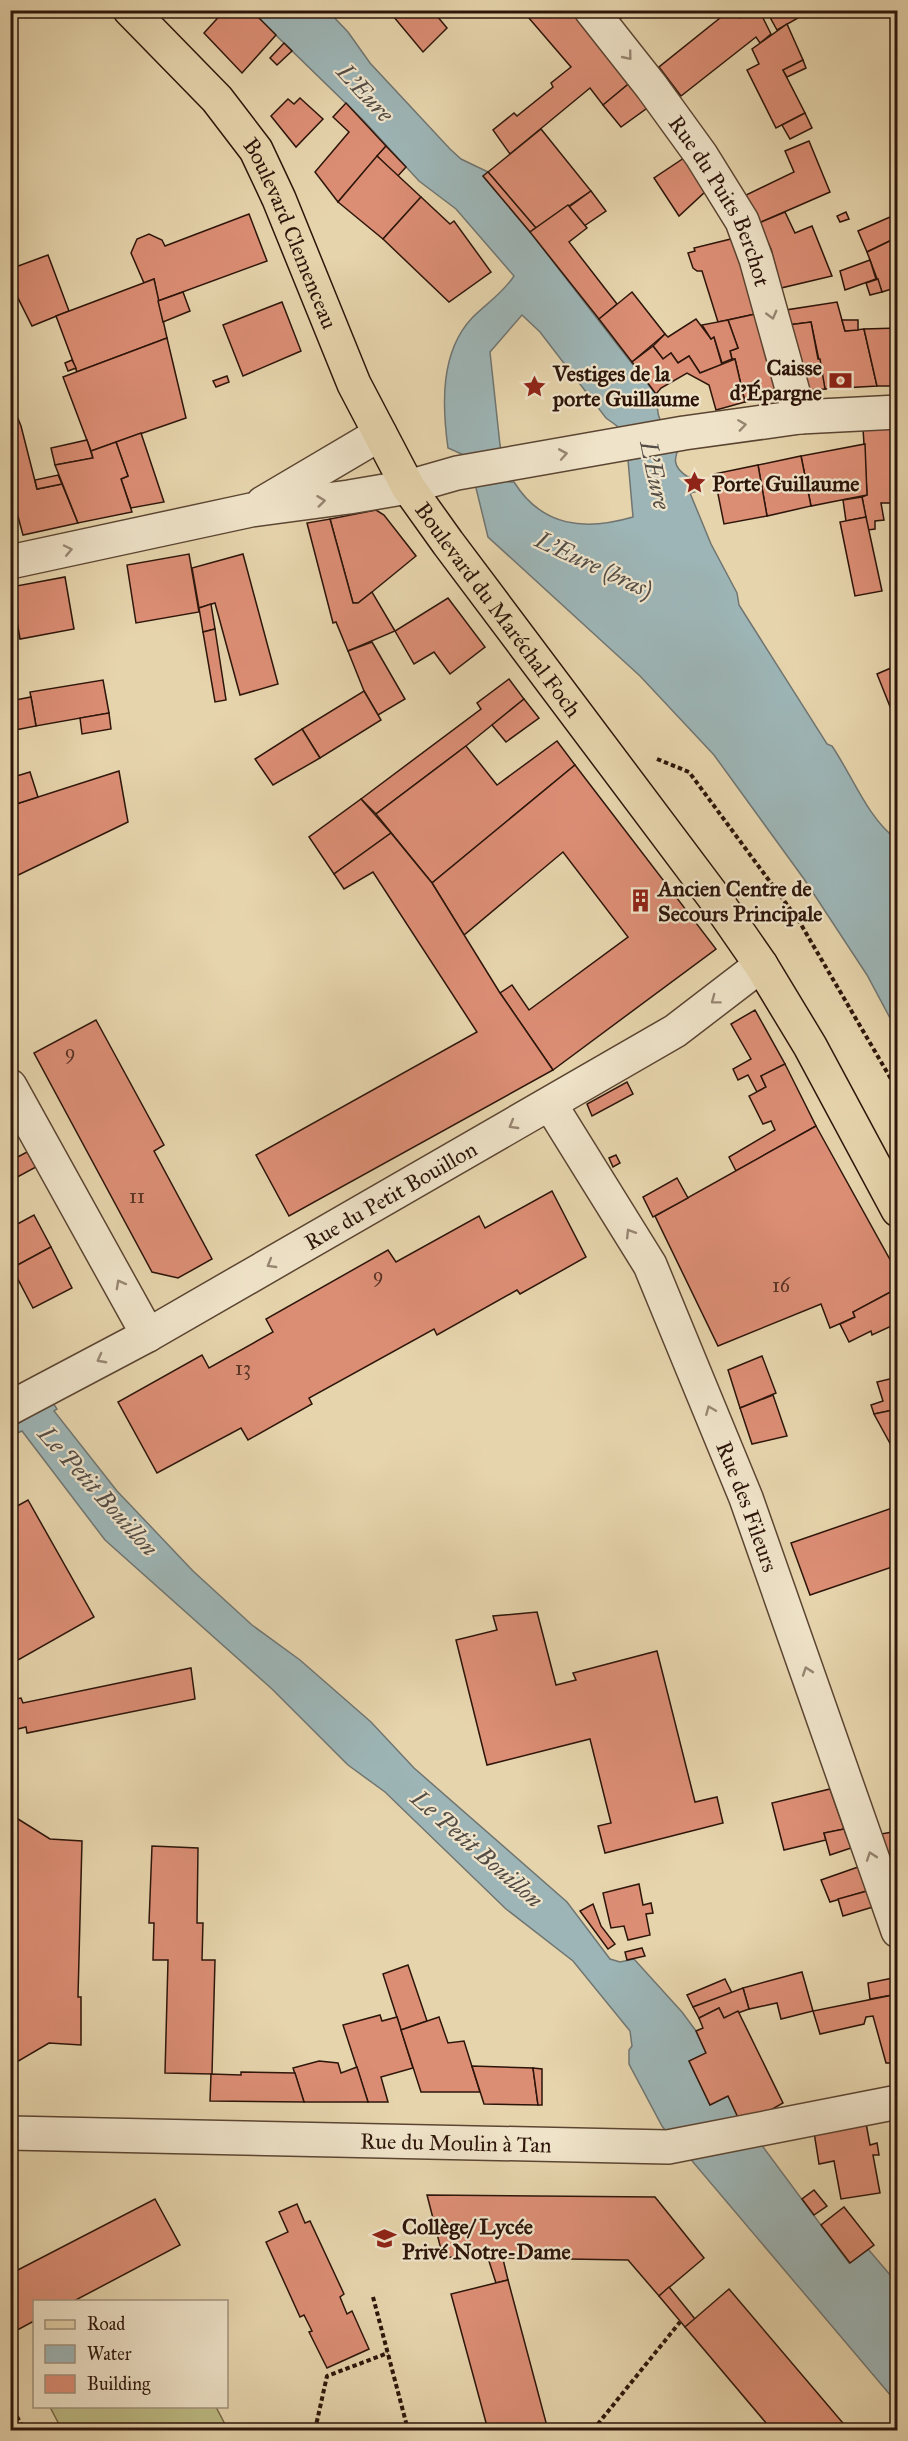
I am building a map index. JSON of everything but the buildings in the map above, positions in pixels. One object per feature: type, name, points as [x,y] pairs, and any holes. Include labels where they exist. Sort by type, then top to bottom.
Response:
[{"type":"main road","name":"Boulevard Clemenceau","points":[[130,10],[217,99],[256,150],[279,200],[354,384],[408,487]]},
{"type":"main road","name":"Boulevard du Maréchal Foch","points":[[408,487],[762,965],[810,1046],[897,1210]]},
{"type":"street","name":"Rue du Puits Berchot","points":[[591,10],[651,86],[701,155],[742,221],[756,259],[800,417]]},
{"type":"street","points":[[10,562],[251,510],[408,487],[457,473],[684,433],[800,417],[897,412]]},
{"type":"street","points":[[251,510],[380,434]]},
{"type":"street","name":"Rue du Petit Bouillon","points":[[10,1408],[148,1335],[550,1104],[675,1030],[762,965]]},
{"type":"street","points":[[10,1086],[148,1335]]},
{"type":"street","name":"Rue des Fileurs","points":[[550,1104],[650,1265],[746,1498],[897,1931]]},
{"type":"street","name":"Rue du Moulin à Tan","points":[[10,2133],[668,2147],[897,2102]]},
{"type":"path","points":[[656,758],[689,772],[798,921],[897,1091]]},
{"type":"path","points":[[373,2297],[408,2430]]},
{"type":"path","points":[[592,2430],[680,2322]]},
{"type":"path","points":[[315,2430],[327,2376],[388,2353]]},
{"type":"path","points":[[10,2403],[24,2430]]},
{"type":"shaded area","points":[[51,2408],[217,2408],[228,2430],[62,2430]]},
{"type":"water","points":[[251,11],[328,11],[348,32],[370,63],[450,149],[461,159],[488,172],[483,176],[530,232],[658,397],[659,418],[681,442],[676,465],[688,477],[692,476],[695,492],[690,493],[711,544],[737,593],[739,605],[827,744],[832,746],[877,820],[897,840],[897,1031],[867,975],[804,879],[714,755],[640,676],[488,537],[476,488],[464,455],[448,448],[445,414],[446,380],[454,347],[462,332],[472,318],[514,276],[456,209],[419,181],[364,121]],"holes":[[[522,315],[540,332],[606,418],[617,426],[628,460],[633,517],[598,524],[566,522],[551,517],[538,508],[525,497],[514,482],[509,482],[500,445],[490,352]]]},
{"type":"water","name":"Le Petit Bouillon","points":[[53,1403],[57,1409],[54,1411],[117,1491],[193,1571],[252,1625],[300,1660],[371,1722],[414,1768],[567,1902],[610,1959],[620,1962],[634,1959],[696,2031],[706,2053],[689,2061],[710,2105],[728,2096],[742,2126],[673,2140],[662,2126],[629,2064],[629,2050],[632,2046],[630,2031],[573,1961],[506,1909],[385,1792],[348,1765],[272,1689],[105,1540],[22,1431],[15,1434],[12,1427]]},
{"type":"water","points":[[755,2136],[849,2263],[868,2249],[897,2283],[897,2403],[682,2149]]},
{"type":"place","name":"Caisse d'Épargne","points":[[840,380]]},
{"type":"place","name":"Vestiges de la porte Guillaume","points":[[535,386]]},
{"type":"place","name":"Porte Guillaume","points":[[694,483]]},
{"type":"place","name":"Ancien Centre de Secours Principale","points":[[640,901]]},
{"type":"place","name":"Collège/ Lycée Privé Notre-Dame","points":[[384,2239]]},
{"type":"water label","name":"L'Eure","points":[[365,93]]},
{"type":"water label","name":"L'Eure","points":[[655,475]]},
{"type":"water label","name":"L'Eure (bras)","points":[[594,565]]}]
